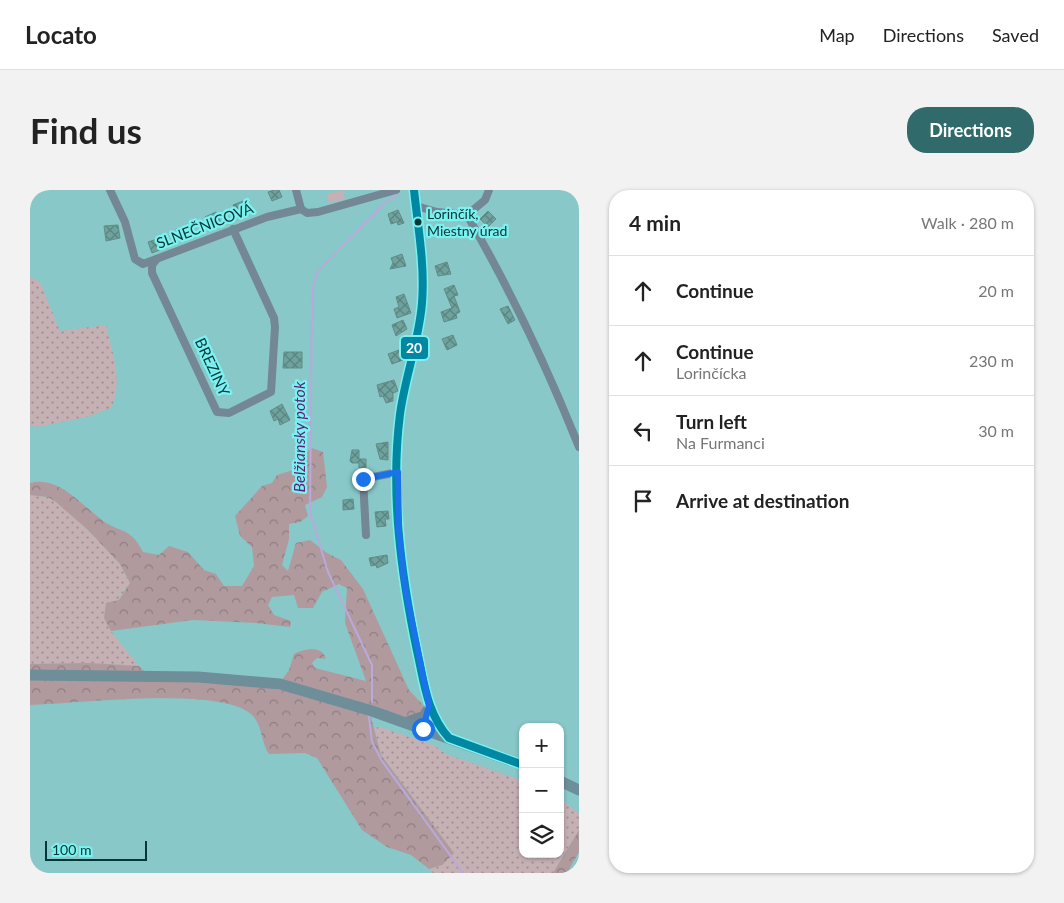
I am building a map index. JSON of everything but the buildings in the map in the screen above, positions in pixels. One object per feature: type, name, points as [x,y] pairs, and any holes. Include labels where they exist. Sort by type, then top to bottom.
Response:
[{"type":"main road","points":[[30,675],[198,677],[258,681],[309,691],[519,764]]},
{"type":"main road","points":[[564,783],[579,790]]},
{"type":"street","name":"SLNEČNICOVÁ","points":[[110,190],[125,222],[136,259],[143,264],[232,229],[301,209],[306,213],[318,212],[396,190]]},
{"type":"street","points":[[296,190],[301,209]]},
{"type":"street","points":[[414,190],[422,302],[400,414],[399,530],[404,581],[425,686],[426,730]]},
{"type":"street","points":[[416,206],[437,212],[467,215],[485,200],[489,190]]},
{"type":"street","points":[[467,215],[498,266],[579,447]]},
{"type":"street","name":"BREZINY","points":[[156,260],[152,264],[152,273],[217,412],[229,413],[271,392],[275,327],[274,318],[232,229]]},
{"type":"street","points":[[366,535],[363,479],[398,472]]},
{"type":"street","points":[[403,722],[416,719],[427,709]]},
{"type":"street","points":[[427,709],[440,729],[449,738]]},
{"type":"street","points":[[426,730],[433,718]]},
{"type":"shaded area","points":[[343,190],[345,199],[329,203],[327,194]]},
{"type":"shaded area","points":[[30,277],[40,282],[60,331],[106,325],[117,377],[117,388],[111,408],[87,417],[37,427],[30,425]]},
{"type":"shaded area","points":[[30,495],[48,497],[56,502],[88,530],[120,564],[130,583],[105,618],[111,631],[139,666],[89,663],[30,664]]},
{"type":"shaded area","points":[[380,727],[434,745],[446,754],[519,780],[519,858],[562,858],[553,873],[433,873],[429,869],[442,865],[440,834],[381,755],[374,728]]},
{"type":"shaded area","points":[[564,801],[579,814],[579,830],[564,855]]},
{"type":"green space","points":[[312,448],[323,452],[327,487],[322,497],[305,505],[308,516],[300,522],[289,524],[289,539],[282,565],[288,571],[296,543],[310,540],[327,553],[341,560],[363,589],[409,690],[423,705],[422,712],[404,719],[281,681],[289,670],[294,654],[303,650],[313,649],[321,651],[326,659],[317,658],[312,663],[315,668],[366,681],[345,623],[347,588],[339,584],[322,592],[313,608],[298,608],[294,595],[272,597],[268,605],[274,615],[291,621],[290,627],[256,623],[193,620],[111,631],[104,618],[106,603],[119,600],[130,583],[120,564],[88,530],[56,502],[48,497],[30,495],[30,483],[50,483],[60,487],[102,520],[129,534],[143,552],[159,555],[169,546],[188,552],[204,570],[216,574],[224,586],[242,586],[254,566],[252,547],[240,536],[235,516],[262,486],[272,483],[277,475],[296,469],[300,456]]},
{"type":"green space","points":[[89,663],[139,666],[146,673],[30,673],[30,664]]},
{"type":"green space","points":[[30,680],[204,681],[247,685],[331,702],[371,717],[381,755],[454,853],[442,865],[429,869],[411,855],[387,847],[362,830],[317,758],[305,753],[269,754],[256,720],[253,716],[237,707],[213,701],[148,698],[30,705]]},
{"type":"green space","points":[[579,830],[579,852],[567,873],[553,873],[562,858],[564,858],[564,855]]},
{"type":"waterway","name":"Belžiansky potok","points":[[372,702],[372,665],[328,572],[310,512],[312,302],[313,286],[318,271],[382,206],[397,194]]},
{"type":"waterway","name":"Belžiansky potok","points":[[369,717],[372,742],[382,761],[463,873]]},
{"type":"transit line","name":"20","points":[[414,190],[422,260],[423,289],[418,331],[400,414],[396,474],[402,563],[411,622],[427,697],[442,729],[449,738],[519,764]]},
{"type":"place","name":"Lorinčík, Miestny úrad","points":[[418,222]]},
{"type":"route","points":[[363,479],[398,472],[399,530],[404,581],[429,705],[425,712],[423,729]]}]
